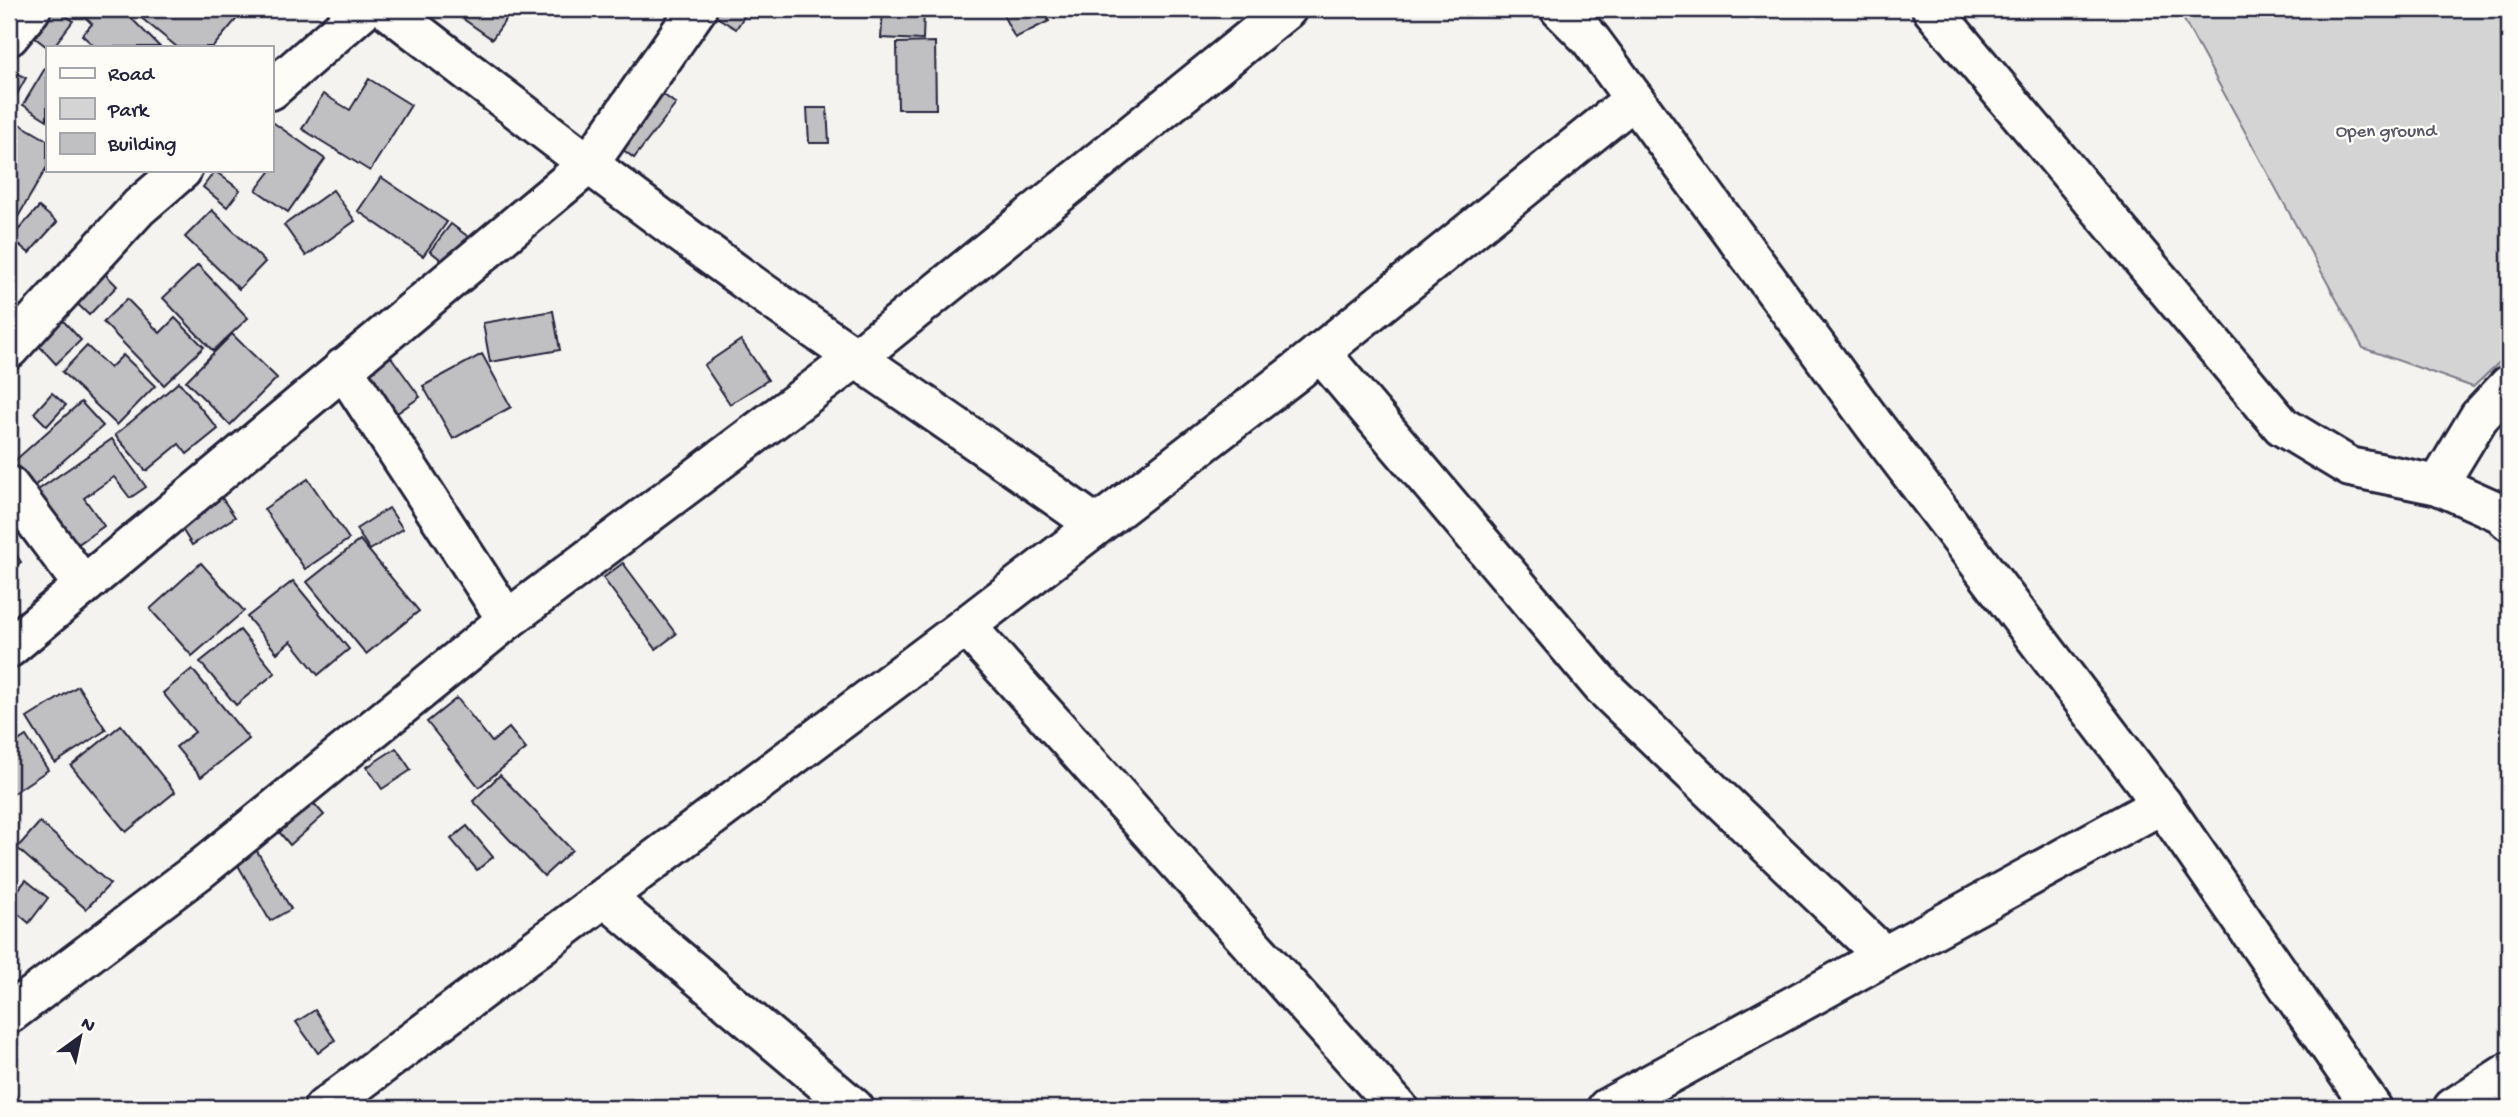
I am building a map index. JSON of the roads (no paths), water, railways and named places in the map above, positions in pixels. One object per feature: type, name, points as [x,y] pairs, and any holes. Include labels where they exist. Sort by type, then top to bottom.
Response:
[{"type":"street","points":[[9,36],[31,9]]},
{"type":"street","points":[[273,88],[363,9]]},
{"type":"street","points":[[387,9],[589,164],[757,288],[989,447],[1096,525]]},
{"type":"street","points":[[9,648],[589,164],[696,9]]},
{"type":"street","points":[[9,1014],[201,869],[507,620],[857,357],[1287,9]]},
{"type":"street","points":[[1560,9],[1590,39],[1866,414],[2162,804],[2372,1108]]},
{"type":"street","points":[[1932,9],[2282,426],[2350,467],[2438,485],[2501,513],[2509,521]]},
{"type":"street","points":[[324,1108],[966,626],[1321,352],[1634,99]]},
{"type":"street","points":[[9,349],[139,207],[180,172]]},
{"type":"street","points":[[1321,352],[1602,686],[1884,956]]},
{"type":"street","points":[[343,368],[507,620]]},
{"type":"street","points":[[2438,485],[2479,417],[2509,385]]},
{"type":"street","points":[[9,486],[83,585]]},
{"type":"street","points":[[966,626],[1398,1108]]},
{"type":"street","points":[[1606,1108],[2162,804]]},
{"type":"street","points":[[606,898],[854,1108]]},
{"type":"street","points":[[2453,1108],[2509,1072]]},
{"type":"park label","name":"Open ground","points":[[2386,132]]}]
